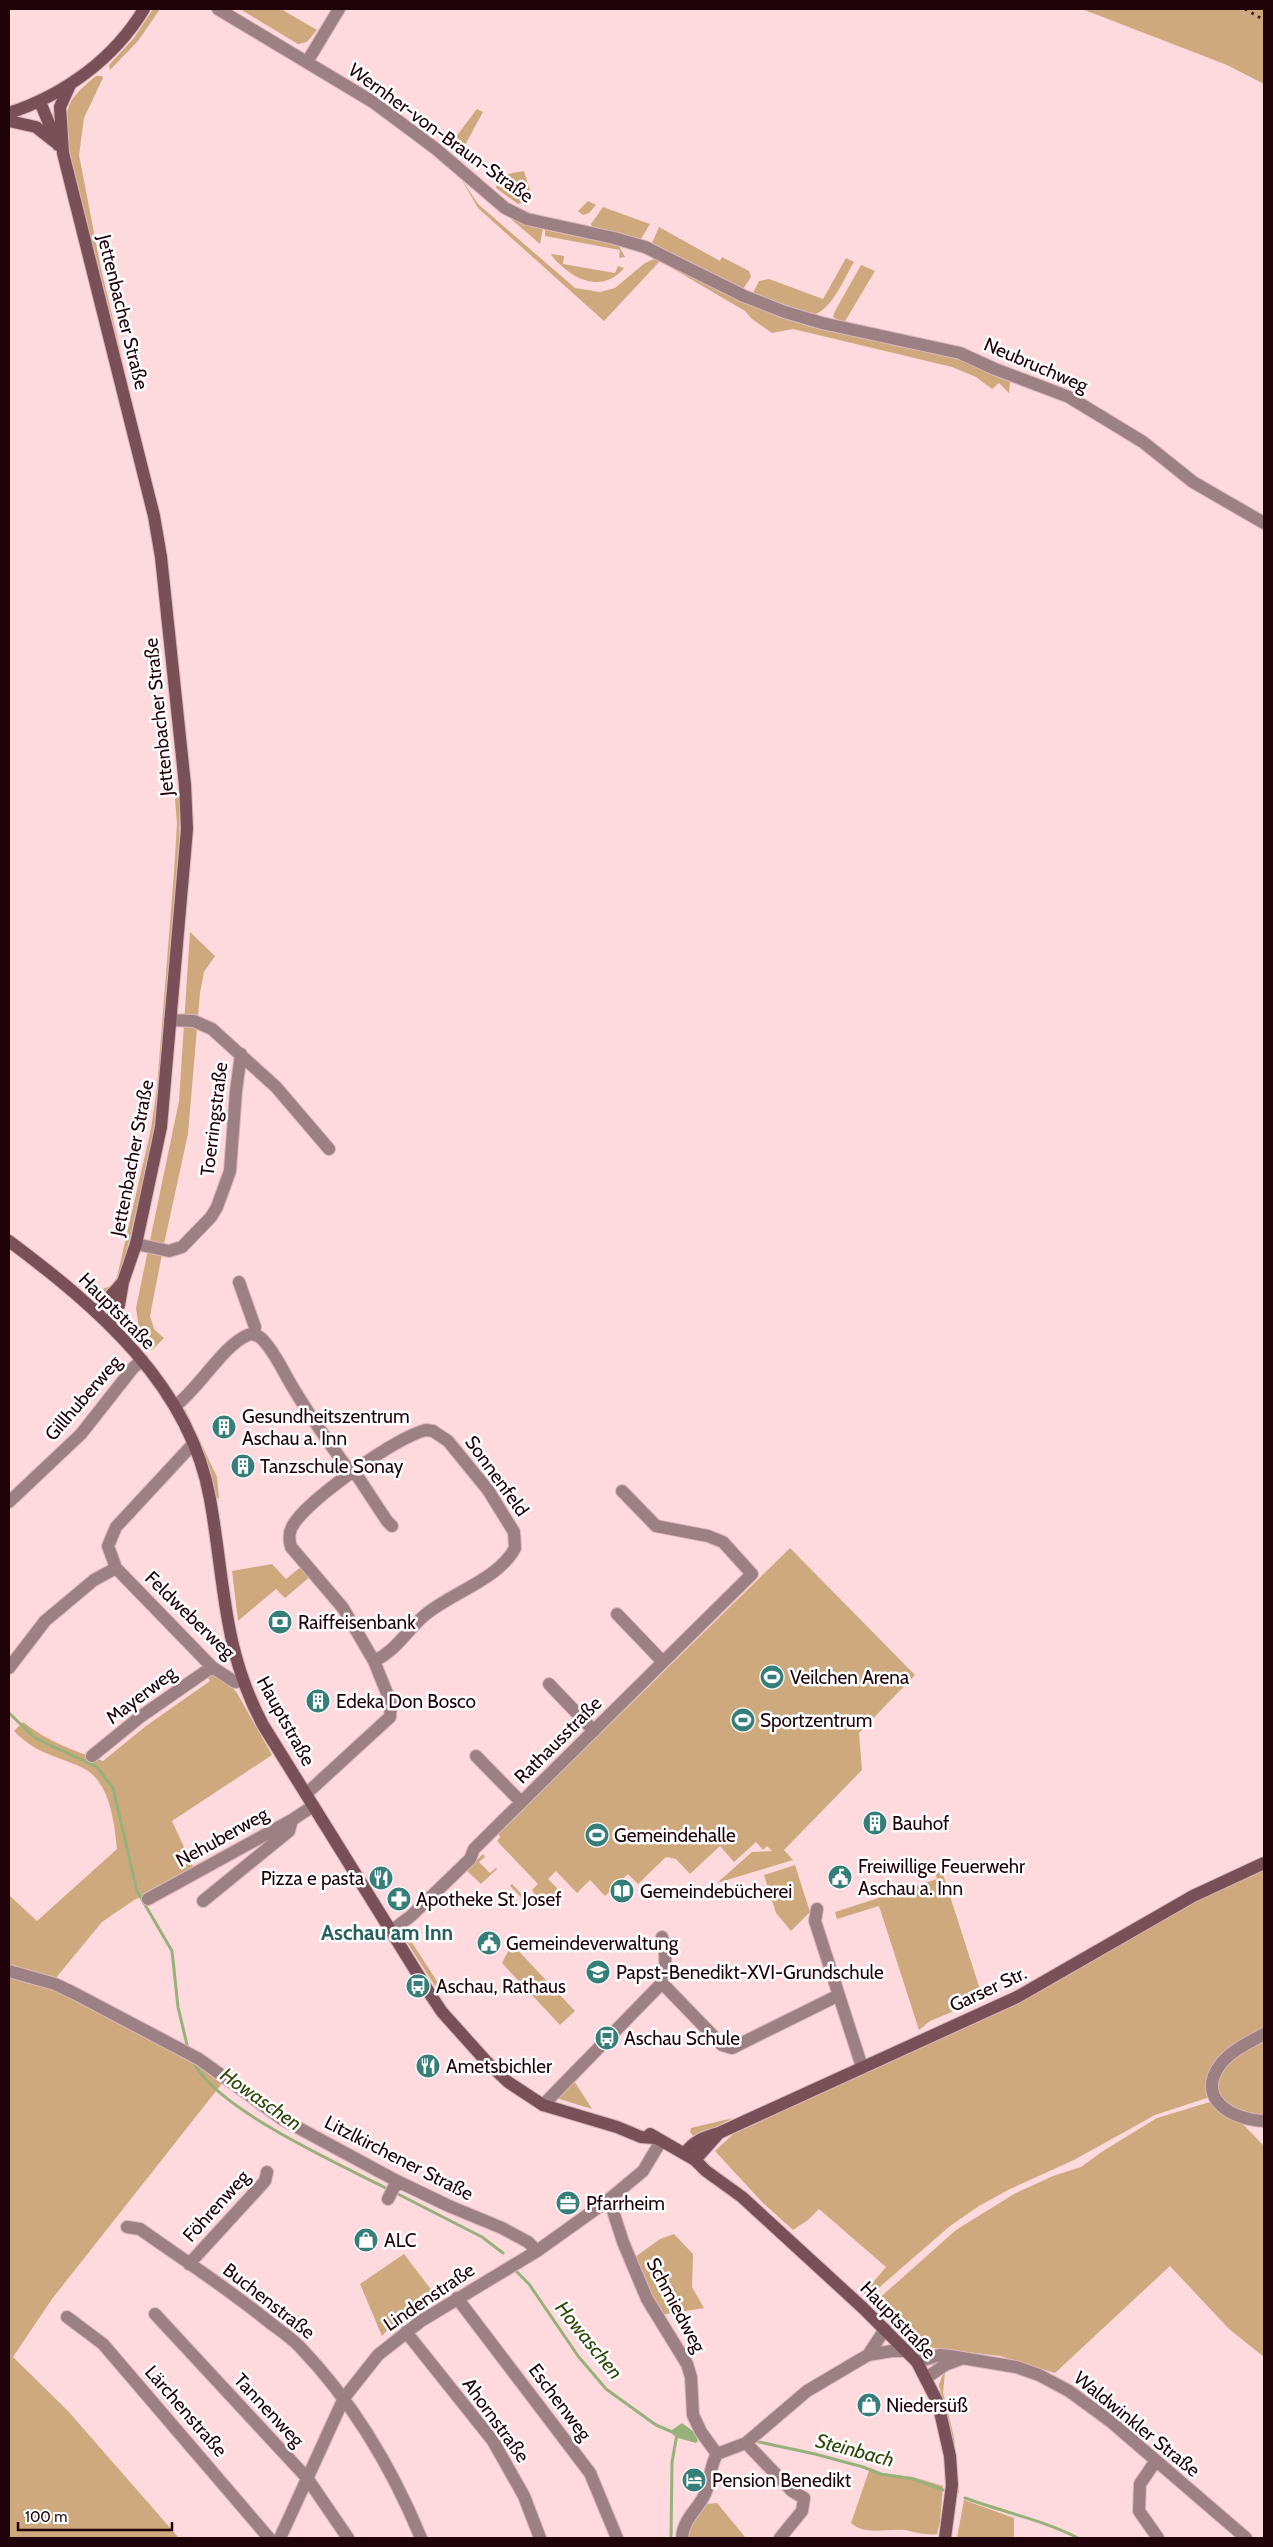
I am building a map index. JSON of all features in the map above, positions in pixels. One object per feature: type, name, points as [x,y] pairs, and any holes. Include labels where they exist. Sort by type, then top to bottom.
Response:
[{"type":"street","name":"Jettenbacher Straße","points":[[109,1324],[119,1305],[136,1244],[162,1127],[187,807],[161,557],[143,471],[60,148],[40,102],[70,85],[98,64],[118,44],[144,9]]},
{"type":"street","name":"Wernher-von-Braun-Straße","points":[[218,9],[373,102],[436,149],[506,208],[527,219],[614,238],[645,247],[744,296],[785,312],[822,323]]},
{"type":"street","points":[[307,62],[339,9]]},
{"type":"street","name":"Jettenbacher Straße","points":[[60,148],[60,107],[70,85]]},
{"type":"street","points":[[9,113],[40,102]]},
{"type":"street","points":[[9,121],[36,127],[60,148]]},
{"type":"street","name":"Neubruchweg","points":[[822,323],[960,353],[994,369],[1068,397],[1143,442],[1193,482],[1264,523]]},
{"type":"street","name":"Toerringstraße","points":[[170,1020],[203,1023],[276,1086],[329,1149]]},
{"type":"street","name":"Toerringstraße","points":[[136,1244],[169,1251],[182,1247],[217,1207],[230,1171],[235,1098],[241,1054]]},
{"type":"street","name":"Hauptstraße","points":[[9,1241],[109,1324],[142,1360],[175,1406],[193,1444],[210,1497],[228,1632],[242,1681],[263,1726],[432,1997],[460,2033],[508,2082],[543,2105],[617,2127],[641,2137],[658,2139],[692,2158],[706,2171],[742,2197],[907,2351],[917,2362],[926,2378],[943,2419],[950,2456],[952,2486],[945,2538]]},
{"type":"street","name":"Jettenbacher Straße","points":[[96,1312],[124,1282]]},
{"type":"street","points":[[239,1282],[255,1327],[254,1334]]},
{"type":"street","points":[[175,1406],[187,1397],[202,1378],[230,1350],[248,1335],[254,1334],[261,1338],[318,1427],[392,1526]]},
{"type":"street","name":"Gillhuberweg","points":[[9,1502],[80,1434],[133,1368],[142,1360]]},
{"type":"street","name":"Sonnenfeld","points":[[306,1794],[390,1717],[392,1703],[374,1661],[343,1608],[296,1554],[288,1540],[289,1534],[295,1521],[352,1472],[411,1435],[426,1430],[433,1431],[448,1440],[474,1471],[500,1507],[516,1538],[515,1548],[508,1560],[427,1613],[387,1655],[374,1661]]},
{"type":"street","points":[[9,1668],[45,1620],[94,1580],[116,1568],[108,1546],[116,1526],[193,1444]]},
{"type":"street","name":"Rathausstraße","points":[[391,1931],[411,1916],[470,1859],[474,1849],[752,1574],[723,1542],[708,1536],[656,1526],[622,1491]]},
{"type":"street","name":"Feldweberweg","points":[[116,1568],[212,1666],[235,1682],[242,1681]]},
{"type":"street","points":[[616,1614],[663,1662]]},
{"type":"street","name":"Mayerweg","points":[[92,1756],[140,1718],[212,1666]]},
{"type":"street","points":[[548,1684],[594,1731]]},
{"type":"street","points":[[476,1756],[521,1802]]},
{"type":"street","name":"Nehuberweg","points":[[148,1899],[292,1820],[313,1806]]},
{"type":"street","points":[[203,1901],[289,1831],[292,1820]]},
{"type":"street","name":"Garser Str.","points":[[692,2158],[696,2142],[1017,1997],[1193,1896],[1264,1863]]},
{"type":"street","points":[[817,1909],[815,1921],[837,1996],[862,2067]]},
{"type":"street","points":[[543,2105],[662,1983],[666,1968],[666,1950],[662,1937]]},
{"type":"street","name":"Litzlkirchener Straße","points":[[9,1971],[72,1992],[199,2059],[282,2120],[395,2184],[502,2228],[528,2242],[537,2251]]},
{"type":"street","points":[[662,1983],[722,2045],[732,2048],[837,1996]]},
{"type":"street","points":[[1264,2034],[1232,2053],[1221,2063],[1214,2076],[1212,2087],[1214,2097],[1229,2112],[1239,2117],[1264,2121]]},
{"type":"street","name":"Lindenstraße","points":[[280,2538],[344,2398],[378,2355],[406,2332],[457,2298],[537,2251],[607,2202],[643,2171],[658,2139]]},
{"type":"street","name":"Föhrenweg","points":[[190,2264],[266,2181],[267,2172]]},
{"type":"street","points":[[388,2199],[395,2184]]},
{"type":"street","name":"Schmiedweg","points":[[607,2202],[612,2208],[622,2242],[648,2299],[688,2364],[691,2377],[693,2415],[701,2432],[717,2454]]},
{"type":"street","name":"Buchenstraße","points":[[127,2227],[140,2229],[235,2296],[298,2345],[344,2398],[388,2471],[421,2538]]},
{"type":"street","name":"Eschenweg","points":[[457,2298],[590,2473],[617,2538]]},
{"type":"street","name":"Tannenweg","points":[[155,2314],[307,2478],[348,2538]]},
{"type":"street","name":"Lärchenstraße","points":[[68,2317],[103,2344],[269,2538]]},
{"type":"street","points":[[868,2355],[885,2329]]},
{"type":"street","name":"Ahornstraße","points":[[406,2332],[493,2441],[524,2496],[540,2538]]},
{"type":"street","points":[[682,2538],[685,2523],[704,2497],[711,2467],[717,2454],[746,2443],[807,2392],[868,2355],[892,2351],[907,2351]]},
{"type":"street","name":"Waldwinkler Straße","points":[[917,2362],[940,2355],[1016,2367],[1054,2382],[1110,2421],[1237,2536]]},
{"type":"street","points":[[926,2378],[945,2365],[961,2359]]},
{"type":"street","points":[[746,2443],[792,2491],[804,2498],[802,2510],[780,2538]]},
{"type":"street","points":[[1155,2462],[1140,2484],[1139,2511],[1158,2538]]},
{"type":"shaded area","points":[[153,9],[160,9],[138,41],[110,70],[109,65],[134,38]]},
{"type":"shaded area","points":[[240,9],[281,9],[317,30],[307,42],[298,44]]},
{"type":"shaded area","points":[[1082,9],[1264,9],[1264,84],[1227,65]]},
{"type":"shaded area","points":[[96,76],[102,76],[103,78],[84,118],[79,155],[101,269],[126,374],[69,152],[68,108],[77,94]]},
{"type":"shaded area","points":[[477,109],[483,112],[459,156],[452,151],[452,142]]},
{"type":"shaded area","points":[[524,171],[533,200],[518,204],[496,188],[499,178]]},
{"type":"shaded area","points":[[460,177],[478,204],[575,288],[600,292],[615,288],[645,263],[654,259],[662,259],[720,292],[782,318],[811,327],[958,357],[1010,382],[1009,393],[999,383],[992,389],[976,377],[952,367],[793,329],[772,333],[752,319],[745,311],[660,261],[604,321],[478,208]]},
{"type":"shaded area","points":[[588,201],[596,205],[589,213],[583,215],[578,211]]},
{"type":"shaded area","points":[[603,207],[650,224],[641,239],[592,227],[591,224]]},
{"type":"shaded area","points":[[511,219],[543,229],[540,244]]},
{"type":"shaded area","points":[[659,227],[720,261],[722,257],[749,271],[751,277],[744,288],[739,289],[652,243]]},
{"type":"shaded area","points":[[545,230],[619,246],[625,257],[619,258],[620,250],[545,236]]},
{"type":"shaded area","points":[[551,254],[564,256],[563,264],[615,273],[618,266],[624,268],[610,279],[594,282],[586,281],[564,268]]},
{"type":"shaded area","points":[[846,258],[854,262],[842,284],[832,300],[820,312],[813,315],[753,293],[759,281],[769,279],[823,299]]},
{"type":"shaded area","points":[[861,265],[875,271],[844,323],[833,317]]},
{"type":"shaded area","points":[[180,795],[179,858],[162,1078],[153,1141],[121,1275],[109,1293],[99,1290],[111,1286],[117,1277],[151,1129],[157,1087],[177,824],[175,799]]},
{"type":"shaded area","points":[[190,932],[215,956],[204,972],[200,993],[188,1134],[150,1316],[154,1329],[164,1338],[152,1350],[147,1349],[140,1335],[136,1308],[179,1101]]},
{"type":"shaded area","points":[[185,1409],[217,1477],[219,1499],[214,1496]]},
{"type":"shaded area","name":"Sportzentrum","points":[[790,1548],[915,1675],[859,1733],[862,1770],[784,1850],[793,1860],[717,1883],[752,1852],[772,1851],[767,1846],[763,1850],[756,1842],[734,1862],[720,1846],[690,1874],[676,1859],[666,1857],[638,1884],[628,1874],[605,1896],[590,1880],[577,1893],[556,1871],[548,1879],[561,1892],[554,1898],[538,1898],[525,1901],[510,1886],[512,1884],[527,1900],[534,1893],[532,1890],[538,1884],[497,1841],[500,1837],[498,1834]]},
{"type":"shaded area","points":[[272,1564],[286,1579],[302,1566],[311,1576],[285,1598],[276,1589],[238,1621],[232,1571]]},
{"type":"shaded area","points":[[211,1674],[229,1683],[237,1693],[272,1755],[172,1821],[195,1871],[134,1900],[102,1922],[55,1979],[9,1966],[9,1895],[37,1921],[117,1849],[109,1802],[98,1781],[91,1773],[81,1767],[37,1749],[14,1731],[23,1722],[51,1740],[103,1761],[146,1726],[210,1681],[206,1675]]},
{"type":"shaded area","points":[[483,1854],[485,1857],[479,1862],[490,1873],[497,1869],[481,1884],[466,1870]]},
{"type":"shaded area","points":[[795,1865],[810,1912],[791,1931],[776,1913],[764,1875]]},
{"type":"shaded area","points":[[1264,1869],[1264,2030],[1231,2051],[1210,2097],[1155,2115],[1074,2160],[1008,2190],[979,2206],[950,2226],[882,2285],[870,2298],[864,2293],[886,2267],[819,2209],[808,2220],[793,2230],[762,2202],[715,2151],[733,2134],[1020,2001],[1197,1900]]},
{"type":"shaded area","points":[[935,1871],[943,1874],[983,1999],[930,2021],[919,2030],[879,1906],[837,1919],[835,1912],[937,1879]]},
{"type":"shaded area","points":[[404,1930],[440,1986],[437,1989],[401,1933]]},
{"type":"shaded area","points":[[512,1944],[575,2011],[560,2025],[502,1963]]},
{"type":"shaded area","points":[[9,1974],[55,1987],[182,2054],[224,2081],[52,2299],[13,2357],[68,2411],[179,2538],[9,2538]]},
{"type":"shaded area","points":[[1264,2036],[1264,2118],[1242,2115],[1218,2096],[1216,2076],[1223,2065]]},
{"type":"shaded area","points":[[573,2079],[592,2109],[556,2098]]},
{"type":"shaded area","points":[[1213,2101],[1239,2120],[1264,2146],[1264,2357],[1229,2329],[1170,2266],[1055,2373],[1000,2356],[925,2347],[909,2336],[875,2302],[956,2230],[1014,2194],[1053,2176],[1081,2167],[1103,2151],[1157,2118]]},
{"type":"shaded area","points":[[733,2118],[695,2138],[690,2132],[691,2128]]},
{"type":"shaded area","points":[[674,2234],[693,2254],[692,2287],[704,2308],[661,2315],[635,2257],[660,2239]]},
{"type":"shaded area","points":[[404,2254],[436,2296],[392,2325],[382,2336],[360,2284]]},
{"type":"shaded area","points":[[945,2373],[943,2393],[954,2437],[959,2493],[956,2493],[952,2438],[939,2385]]},
{"type":"shaded area","points":[[682,2423],[694,2432],[698,2441],[696,2443],[678,2438],[672,2434],[672,2430]]},
{"type":"shaded area","points":[[870,2468],[881,2473],[913,2477],[943,2486],[937,2534],[905,2530],[877,2531],[863,2529],[851,2523]]},
{"type":"shaded area","points":[[964,2500],[1014,2518],[1014,2538],[957,2538]]},
{"type":"shaded area","points":[[717,2503],[746,2538],[686,2538],[686,2533],[706,2504]]},
{"type":"waterway","name":"Howaschen","points":[[9,1713],[35,1738],[97,1767],[113,1788],[137,1891],[172,1951],[178,2007],[188,2049]]},
{"type":"waterway","name":"Howaschen","points":[[192,2059],[204,2077],[224,2096],[250,2115],[310,2150],[388,2189]]},
{"type":"waterway","name":"Howaschen","points":[[394,2192],[482,2237],[503,2253]]},
{"type":"waterway","name":"Howaschen","points":[[517,2272],[529,2284],[578,2356],[606,2389],[656,2425],[677,2434],[672,2462],[671,2538]]},
{"type":"waterway","name":"Steinbach","points":[[759,2442],[815,2454],[881,2474],[913,2479],[943,2490]]},
{"type":"waterway","name":"Steinbach","points":[[965,2498],[1037,2521],[1078,2538]]},
{"type":"railway","points":[[1245,9],[1264,20]]},
{"type":"place","name":"Gesundheitszentrum Aschau a. Inn","points":[[224,1427]]},
{"type":"place","name":"Tanzschule Sonay","points":[[243,1466]]},
{"type":"place","name":"Raiffeisenbank","points":[[280,1622]]},
{"type":"place","name":"Veilchen Arena","points":[[772,1677]]},
{"type":"place","name":"Edeka Don Bosco","points":[[318,1701]]},
{"type":"place","name":"Sportzentrum","points":[[743,1720]]},
{"type":"place","name":"Bauhof","points":[[875,1823]]},
{"type":"place","name":"Gemeindehalle","points":[[597,1835]]},
{"type":"place","name":"Freiwillige Feuerwehr Aschau a. Inn","points":[[840,1877]]},
{"type":"place","name":"Pizza e pasta","points":[[381,1878]]},
{"type":"place","name":"Gemeindebücherei","points":[[622,1891]]},
{"type":"place","name":"Apotheke St. Josef","points":[[399,1899]]},
{"type":"place","name":"Gemeindeverwaltung","points":[[489,1943]]},
{"type":"place","name":"Papst-Benedikt-XVI-Grundschule","points":[[598,1972]]},
{"type":"place","name":"Aschau, Rathaus","points":[[418,1986]]},
{"type":"place","name":"Aschau Schule","points":[[607,2038]]},
{"type":"place","name":"Ametsbichler","points":[[428,2066]]},
{"type":"place","name":"Pfarrheim","points":[[568,2203]]},
{"type":"place","name":"ALC","points":[[366,2240]]},
{"type":"place","name":"Niedersüß","points":[[869,2405]]},
{"type":"place","name":"Pension Benedikt","points":[[694,2480]]},
{"type":"district","name":"Aschau am Inn","points":[[387,1932]]}]
